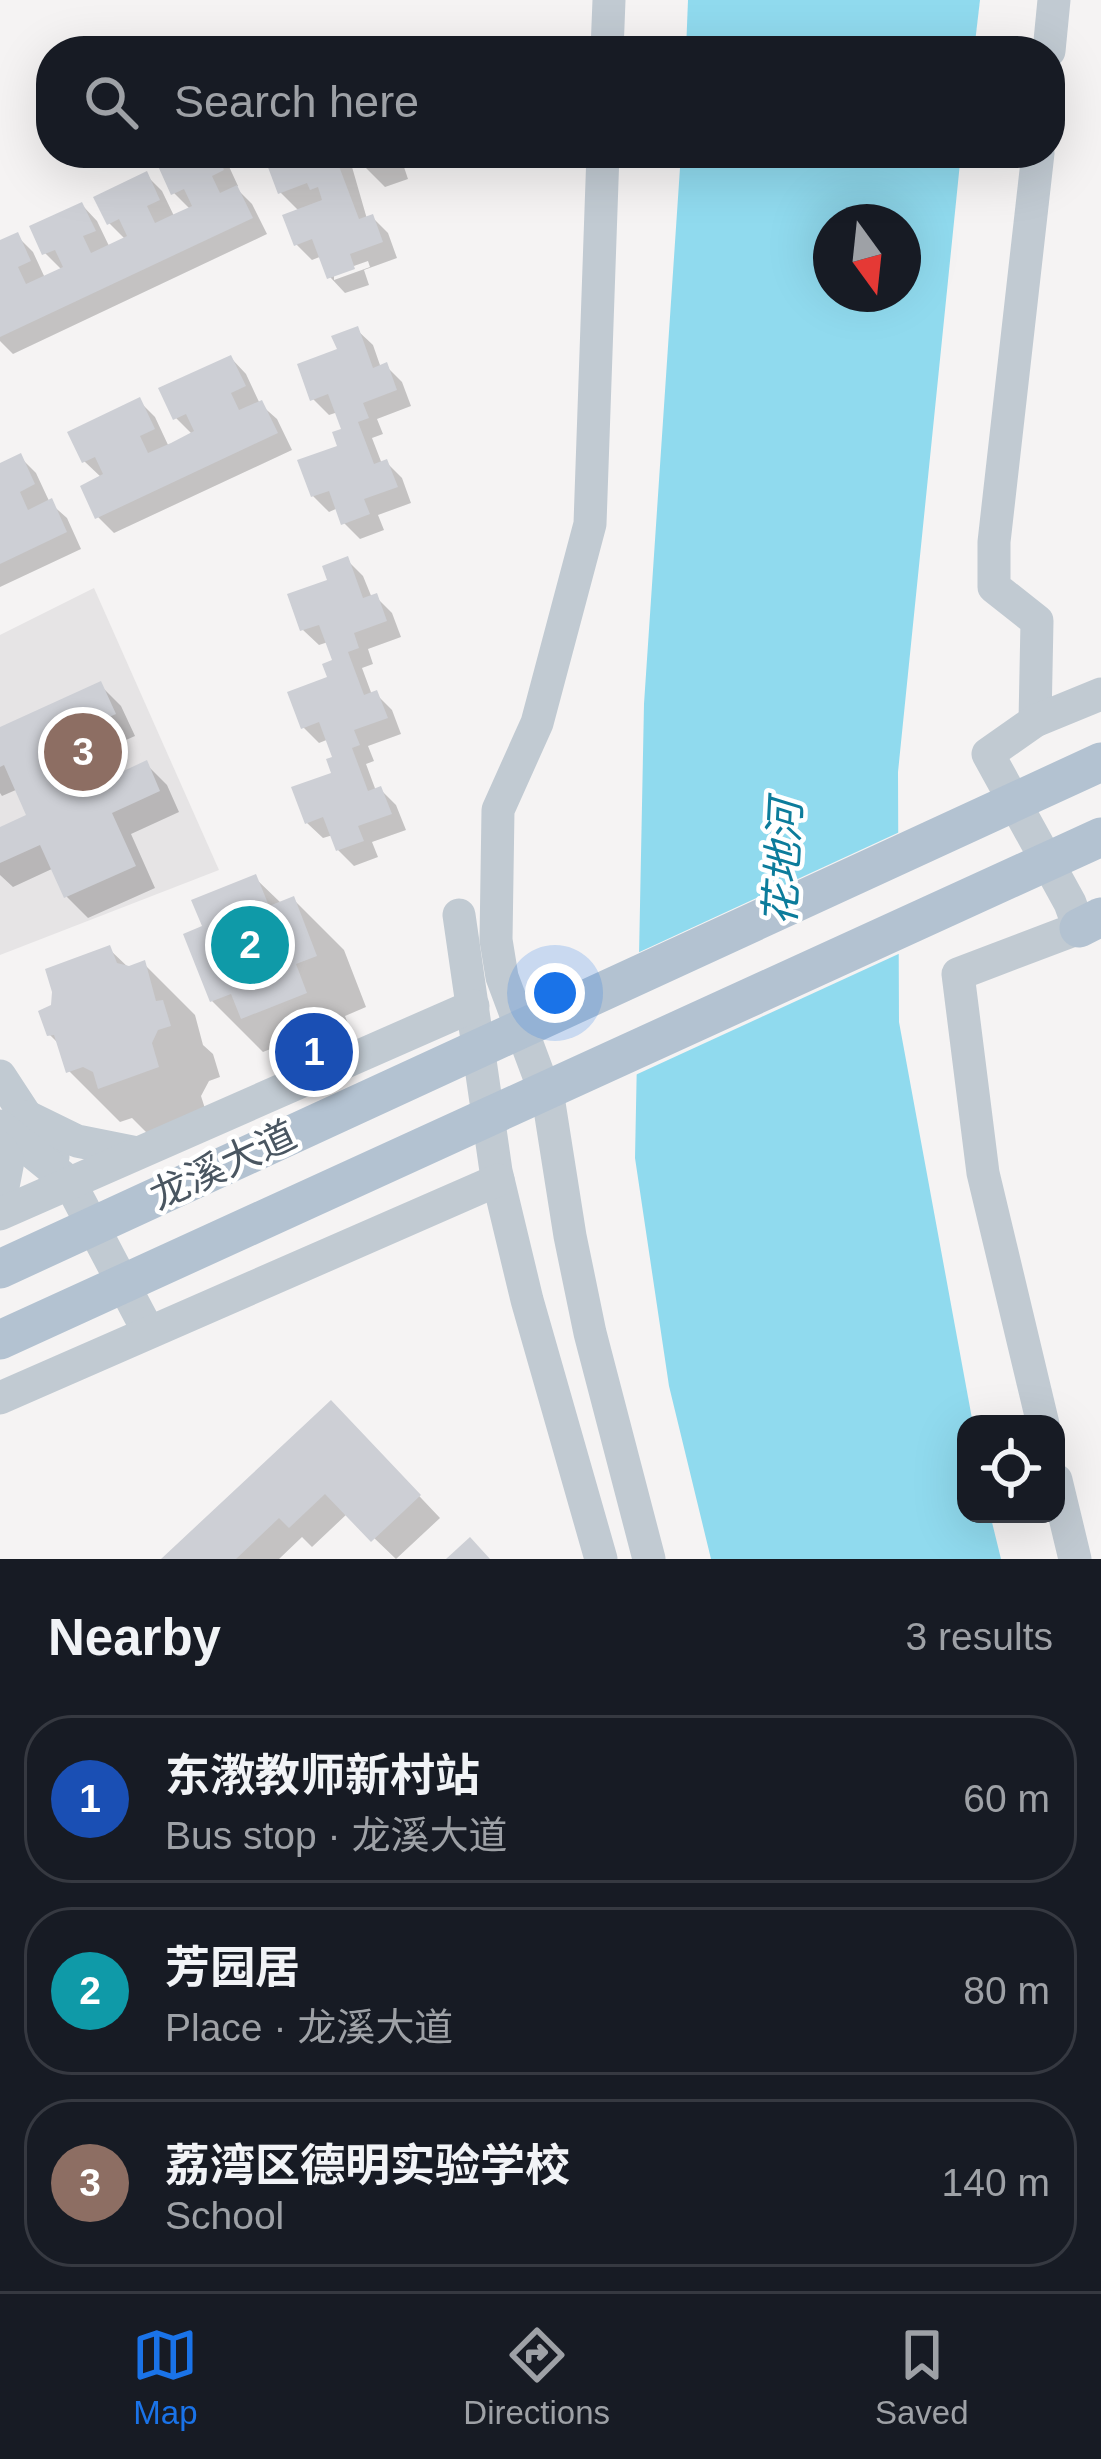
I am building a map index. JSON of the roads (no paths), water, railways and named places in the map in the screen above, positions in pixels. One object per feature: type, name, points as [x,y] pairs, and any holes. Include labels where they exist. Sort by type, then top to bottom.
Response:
[{"type":"main road","name":"龙溪大道","points":[[0,1269],[1101,762]]},
{"type":"main road","name":"龙溪大道","points":[[0,1340],[1101,837]]},
{"type":"street","points":[[608,36],[609,0]]},
{"type":"street","points":[[1050,36],[1054,0]]},
{"type":"street","points":[[602,168],[590,524],[537,723],[498,810],[496,940],[502,976],[556,1133],[590,1334],[649,1559]]},
{"type":"street","points":[[1035,721],[1037,621],[994,587],[994,542],[1036,168]]},
{"type":"street","points":[[1040,1415],[983,1173],[958,974],[1090,923],[1070,903],[988,754],[1035,721],[1101,694]]},
{"type":"street","points":[[459,915],[498,1180],[526,1300],[601,1559]]},
{"type":"street","points":[[0,1214],[473,1006]]},
{"type":"street","points":[[0,1076],[13,1121],[70,1184],[148,1331]]},
{"type":"street","points":[[13,1121],[139,1154]]},
{"type":"street","points":[[0,1148],[8,1161],[0,1202]]},
{"type":"street","points":[[0,1398],[498,1180]]},
{"type":"street","points":[[1065,1517],[1075,1559]]},
{"type":"water","points":[[688,0],[980,0],[976,36],[687,36]]},
{"type":"water","name":"花地河","points":[[680,168],[959,168],[898,772],[899,1022],[971,1415],[957,1415],[957,1523],[992,1523],[1001,1559],[711,1559],[669,1386],[635,1158],[644,704]]},
{"type":"place","name":"荔湾区德明实验学校","points":[[83,752]]},
{"type":"place","name":"芳园居","points":[[250,945]]},
{"type":"place","name":"东漖教师新村站","points":[[314,1052]]}]
